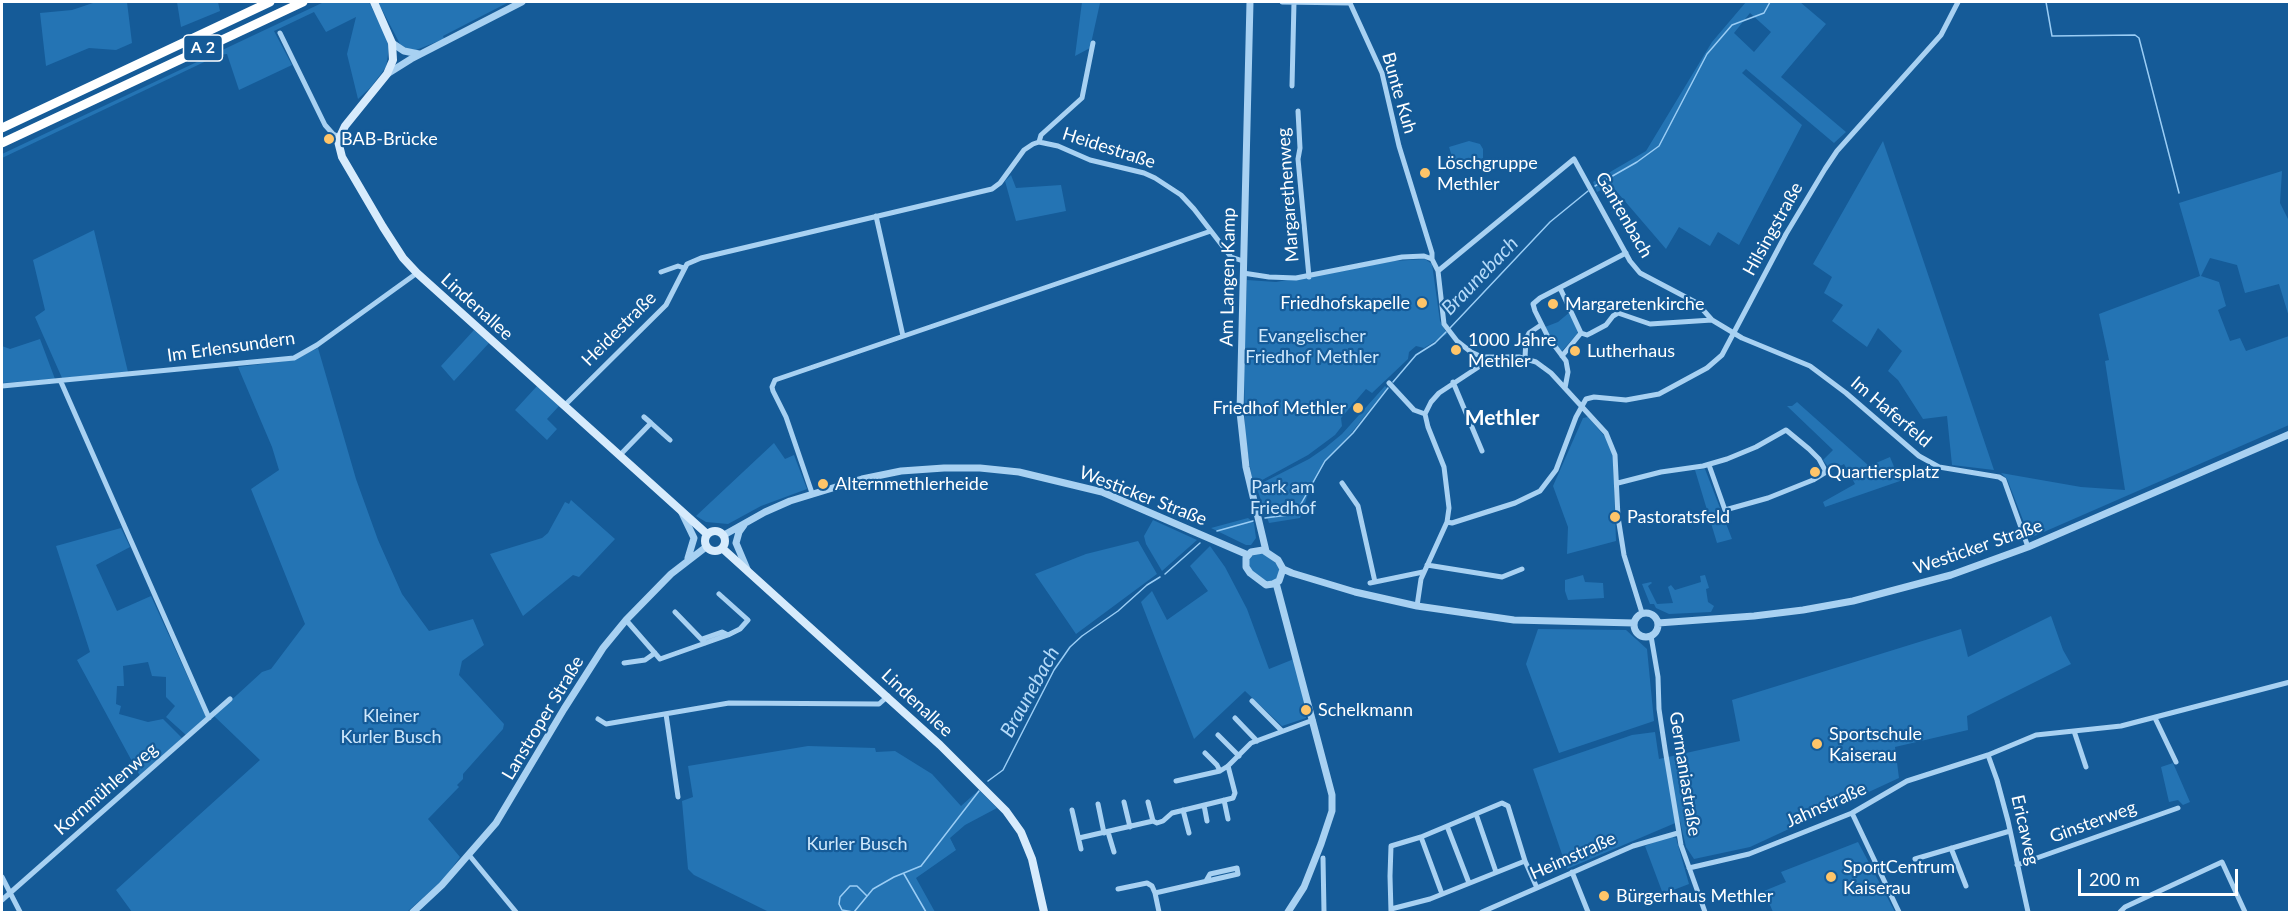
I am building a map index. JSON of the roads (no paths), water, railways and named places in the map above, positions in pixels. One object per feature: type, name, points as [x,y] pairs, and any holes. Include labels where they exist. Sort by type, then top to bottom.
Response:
[{"type":"highway","name":"A 2","points":[[2,128],[270,2]]},
{"type":"highway","name":"A 2","points":[[2,143],[303,2]]},
{"type":"main road","points":[[339,136],[387,74],[393,60],[392,43],[374,2]]},
{"type":"main road","name":"Lindenallee","points":[[339,136],[338,146],[342,157],[398,250],[417,273],[707,534]]},
{"type":"main road","points":[[716,530],[724,535],[725,542],[722,548],[712,551],[706,547],[704,540],[707,534],[716,530]]},
{"type":"main road","name":"Lindenallee","points":[[722,548],[888,696],[978,781],[1013,820],[1021,832],[1032,859],[1044,912]]},
{"type":"street","points":[[387,74],[420,54],[522,2]]},
{"type":"street","name":"Am Langen Kamp","points":[[1250,2],[1240,412],[1250,488],[1266,543],[1266,551]]},
{"type":"street","name":"Bunte Kuh","points":[[1282,2],[1350,3],[1382,73],[1402,159],[1432,259]]},
{"type":"street","points":[[1292,86],[1294,2]]},
{"type":"street","name":"Hilsingstraße","points":[[1581,406],[1586,399],[1594,397],[1626,400],[1659,394],[1711,365],[1722,355],[1786,234],[1831,160],[1941,35],[1958,2]]},
{"type":"street","points":[[280,33],[325,125],[333,134],[339,136]]},
{"type":"street","points":[[392,43],[404,51],[420,54]]},
{"type":"street","name":"Heidestraße","points":[[1039,142],[1041,135],[1082,98],[1093,43]]},
{"type":"street","name":"Margarethenweg","points":[[1298,111],[1300,148],[1298,159],[1309,277]]},
{"type":"street","name":"Heidestraße","points":[[661,272],[678,266],[684,267],[701,258],[992,189],[1024,150],[1039,142],[1058,146],[1090,160],[1144,173],[1155,178],[1180,195],[1231,256],[1243,261]]},
{"type":"street","name":"Gantenbach","points":[[1438,271],[1574,159],[1626,253],[1640,273],[1697,303],[1712,320],[1734,334]]},
{"type":"street","points":[[876,216],[903,336]]},
{"type":"street","points":[[812,493],[786,417],[773,392],[773,383],[780,378],[1211,231]]},
{"type":"street","points":[[1564,388],[1568,372],[1566,361],[1541,325],[1533,304],[1540,298],[1626,253]]},
{"type":"street","points":[[1243,273],[1280,278],[1309,277],[1402,257],[1424,256],[1432,259],[1438,271],[1442,317],[1448,330],[1464,347],[1482,357],[1526,358],[1544,367],[1601,427],[1609,439],[1615,455],[1623,551],[1642,613]]},
{"type":"street","name":"Heidestraße","points":[[565,405],[666,305],[684,267]]},
{"type":"street","name":"Im Erlensundern","points":[[2,386],[294,358],[317,345],[417,273]]},
{"type":"street","points":[[1560,288],[1581,333],[1587,335],[1606,325],[1613,316],[1618,314],[1650,324],[1712,320]]},
{"type":"street","points":[[1526,358],[1526,339],[1529,333],[1541,325]]},
{"type":"street","points":[[1562,356],[1581,333]]},
{"type":"street","name":"Im Haferfeld","points":[[1734,334],[1810,366],[1846,393],[1919,456],[1939,467],[1999,477],[2004,480],[2028,547]]},
{"type":"street","points":[[1417,606],[1424,572],[1447,522],[1448,489],[1444,467],[1425,421],[1425,414],[1435,397],[1453,382],[1480,366],[1482,357]]},
{"type":"street","points":[[61,382],[209,718]]},
{"type":"street","points":[[1389,382],[1414,410],[1425,414]]},
{"type":"street","points":[[1453,382],[1482,451]]},
{"type":"street","points":[[1447,522],[1452,523],[1507,506],[1540,491],[1556,470],[1581,406]]},
{"type":"street","points":[[644,417],[670,440]]},
{"type":"street","points":[[620,455],[651,423]]},
{"type":"street","points":[[1618,483],[1661,472],[1708,465],[1756,447],[1786,430],[1814,454],[1826,471],[1813,480],[1768,498],[1725,510],[1708,465]]},
{"type":"street","name":"Westicker Straße","points":[[1658,623],[1754,616],[1853,601],[1951,575],[2028,547],[2289,434]]},
{"type":"street","name":"Westicker Straße","points":[[724,535],[765,512],[812,493],[862,478],[901,471],[953,468],[1019,472],[1102,492],[1248,555]]},
{"type":"street","points":[[1341,483],[1358,506],[1373,582],[1424,572]]},
{"type":"street","name":"Lindenallee","points":[[682,513],[694,538],[692,551],[687,560]]},
{"type":"street","points":[[746,523],[739,532],[736,543],[748,571]]},
{"type":"street","name":"Lanstroper Straße","points":[[413,912],[470,855],[496,823],[603,648],[656,588],[687,560],[706,547]]},
{"type":"street","points":[[1256,550],[1266,551],[1278,560],[1283,569],[1281,578],[1276,583],[1262,584],[1250,573],[1246,563],[1248,555],[1256,550]]},
{"type":"street","points":[[1427,565],[1502,577],[1522,569]]},
{"type":"street","points":[[1283,569],[1355,592],[1417,606],[1514,620],[1634,623]]},
{"type":"street","points":[[1276,583],[1330,781],[1332,811],[1304,888],[1288,912]]},
{"type":"street","points":[[626,620],[660,659],[740,629],[748,620],[719,594]]},
{"type":"street","points":[[675,612],[704,641]]},
{"type":"street","points":[[1642,613],[1654,616],[1658,623],[1657,631],[1645,638],[1639,636],[1634,630],[1636,617],[1642,613]]},
{"type":"street","name":"Germaniastraße","points":[[1651,636],[1678,832],[1705,912]]},
{"type":"street","points":[[624,663],[645,660],[655,653]]},
{"type":"street","name":"Jahnstraße","points":[[1689,868],[1749,855],[1852,813],[1907,782],[1988,755],[2036,735],[2121,726],[2289,682]]},
{"type":"street","points":[[598,719],[606,724],[729,703],[879,704],[888,696]]},
{"type":"street","name":"Kornmühlenweg","points":[[2,900],[230,699]]},
{"type":"street","points":[[1252,701],[1282,731]]},
{"type":"street","points":[[666,714],[678,797]]},
{"type":"street","points":[[1235,718],[1257,741]]},
{"type":"street","points":[[2155,718],[2176,762]]},
{"type":"street","points":[[1176,781],[1220,771],[1251,743],[1313,720]]},
{"type":"street","points":[[2074,731],[2086,766]]},
{"type":"street","points":[[1218,735],[1239,756]]},
{"type":"street","points":[[1205,753],[1220,771]]},
{"type":"street","name":"Ericaweg","points":[[1988,755],[2010,831],[2028,912]]},
{"type":"street","points":[[1079,838],[1153,821],[1157,823],[1172,813],[1233,798],[1235,795],[1228,766]]},
{"type":"street","points":[[1224,800],[1228,819]]},
{"type":"street","points":[[1124,802],[1130,826]]},
{"type":"street","points":[[1148,802],[1153,821]]},
{"type":"street","points":[[1525,861],[1418,903],[1391,911],[1390,849],[1394,845],[1421,837],[1506,803],[1536,888]]},
{"type":"street","points":[[1098,804],[1114,852]]},
{"type":"street","points":[[1204,805],[1207,821]]},
{"type":"street","name":"Ginsterweg","points":[[2018,864],[2178,808]]},
{"type":"street","points":[[1072,810],[1081,849]]},
{"type":"street","points":[[1183,810],[1189,833]]},
{"type":"street","points":[[1852,813],[1899,912]]},
{"type":"street","points":[[1476,814],[1496,872]]},
{"type":"street","points":[[1447,826],[1469,883]]},
{"type":"street","points":[[1915,859],[2010,831]]},
{"type":"street","name":"Heimstraße","points":[[1482,912],[1649,840],[1678,832]]},
{"type":"street","points":[[1421,837],[1442,894]]},
{"type":"street","points":[[1951,848],[1966,886]]},
{"type":"street","points":[[470,855],[516,912]]},
{"type":"street","points":[[1323,858],[1324,912]]},
{"type":"street","points":[[2120,912],[2125,907],[2222,862],[2245,912]]},
{"type":"street","points":[[1155,893],[1239,874],[1237,868],[1210,874],[1206,881]]},
{"type":"street","points":[[1572,872],[1588,912]]},
{"type":"street","points":[[2,877],[20,912]]},
{"type":"street","points":[[1118,888],[1147,883],[1152,886],[1155,893],[1159,912]]},
{"type":"waterway","name":"Braunebach","points":[[1595,186],[1637,162],[1659,146],[1707,54],[1732,25],[1764,13],[1770,2]]},
{"type":"waterway","points":[[2046,2],[2052,36],[2135,35],[2139,38],[2179,193]]},
{"type":"waterway","name":"Braunebach","points":[[1450,328],[1550,222],[1588,191]]},
{"type":"waterway","name":"Braunebach","points":[[1393,382],[1416,355],[1435,343],[1446,332]]},
{"type":"waterway","name":"Braunebach","points":[[1265,518],[1288,515],[1297,511],[1325,461],[1353,433],[1388,388]]},
{"type":"waterway","name":"Braunebach","points":[[1217,531],[1253,521]]},
{"type":"waterway","name":"Braunebach","points":[[1165,574],[1200,543]]},
{"type":"waterway","name":"Braunebach","points":[[988,781],[1003,770],[1054,670],[1070,647],[1160,577]]},
{"type":"waterway","name":"Braunebach","points":[[854,912],[873,889],[921,866],[979,791]]},
{"type":"waterway","points":[[904,874],[926,912]]},
{"type":"waterway","points":[[853,912],[842,910],[839,904],[840,897],[850,886],[857,886],[867,896]]},
{"type":"place","name":"BAB-Brücke","points":[[329,139]]},
{"type":"place","name":"Löschgruppe Methler","points":[[1425,173]]},
{"type":"place","name":"Friedhofskapelle","points":[[1422,303]]},
{"type":"place","name":"Margaretenkirche","points":[[1553,304]]},
{"type":"place","name":"1000 Jahre Methler","points":[[1456,350]]},
{"type":"place","name":"Lutherhaus","points":[[1575,351]]},
{"type":"place","name":"Friedhof Methler","points":[[1358,408]]},
{"type":"place","name":"Quartiersplatz","points":[[1815,472]]},
{"type":"place","name":"Alternmethlerheide","points":[[823,484]]},
{"type":"place","name":"Pastoratsfeld","points":[[1615,517]]},
{"type":"place","name":"Schelkmann","points":[[1306,710]]},
{"type":"place","name":"Sportschule Kaiserau","points":[[1817,744]]},
{"type":"place","name":"SportCentrum Kaiserau","points":[[1831,877]]},
{"type":"place","name":"Bürgerhaus Methler","points":[[1604,896]]},
{"type":"district","name":"Methler","points":[[1502,418]]},
{"type":"park label","name":"Evangelischer Friedhof Methler","points":[[1312,346]]},
{"type":"park label","name":"Park am Friedhof","points":[[1283,497]]},
{"type":"park label","name":"Kleiner Kurler Busch","points":[[391,726]]},
{"type":"park label","name":"Kurler Busch","points":[[857,844]]}]
